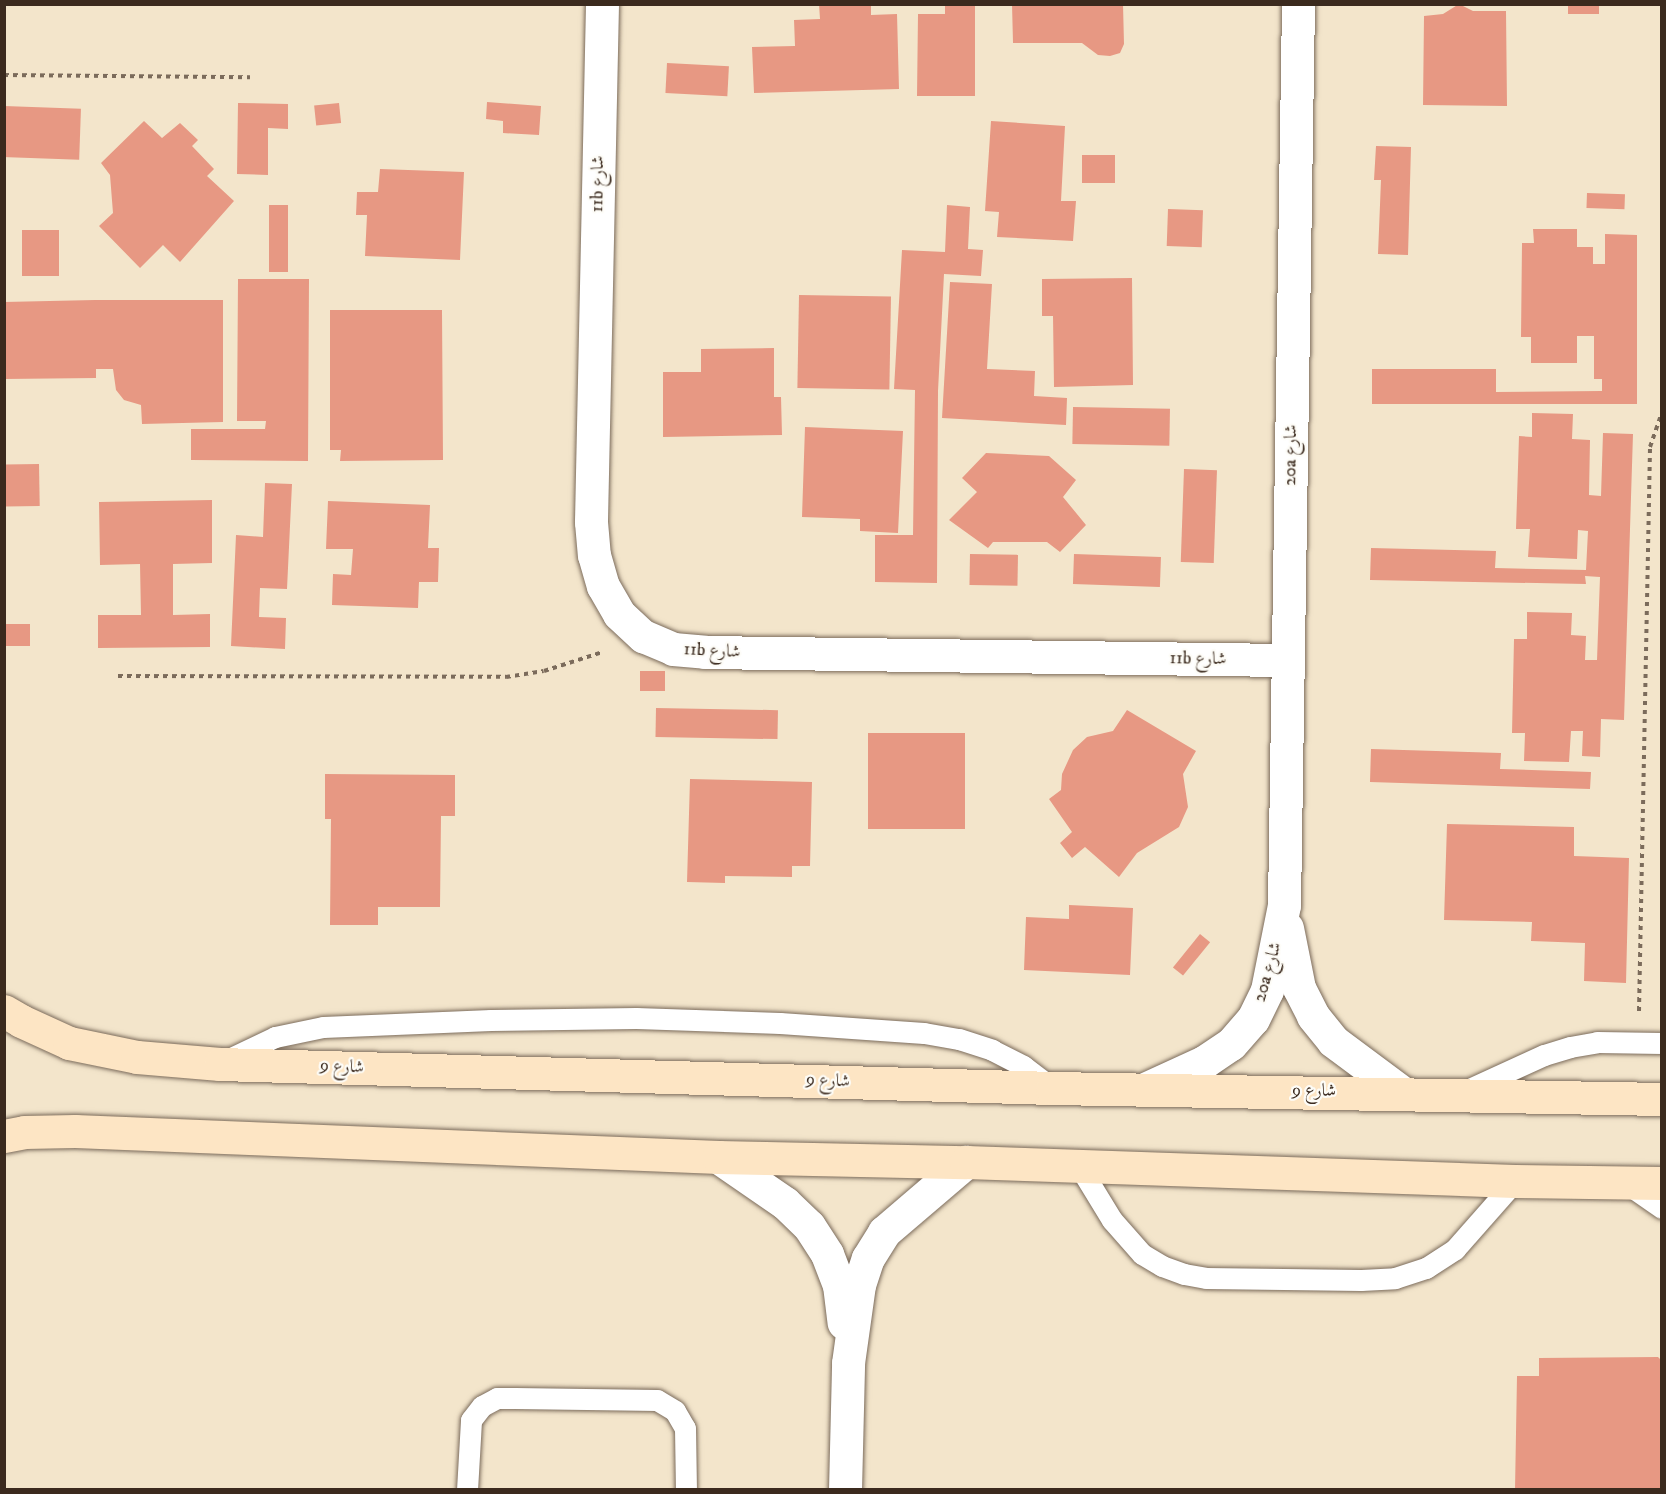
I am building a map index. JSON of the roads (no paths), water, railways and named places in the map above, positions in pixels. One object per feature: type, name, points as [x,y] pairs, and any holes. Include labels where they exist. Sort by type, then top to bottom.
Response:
[{"type":"street","name":"11b شارع","points":[[602,4],[591,522],[594,555],[603,586],[619,614],[643,636],[673,649],[705,652],[1288,660]]},
{"type":"street","name":"20a شارع","points":[[1147,1088],[1204,1062],[1231,1044],[1253,1019],[1267,990],[1284,905],[1298,4]]},
{"type":"street","name":"20a شارع","points":[[1284,905],[1299,988],[1313,1016],[1333,1041],[1403,1093]]},
{"type":"street","name":"شارع 9","points":[[4,1011],[21,1022],[69,1042],[137,1057],[220,1064],[1052,1088],[1662,1098]]},
{"type":"street","points":[[4,1136],[24,1132],[75,1131],[718,1157],[966,1162],[1515,1181],[1662,1183]]},
{"type":"street","points":[[718,1157],[785,1203],[809,1226],[827,1254],[839,1285],[848,1363]]},
{"type":"street","points":[[845,1490],[848,1363],[859,1285],[868,1257],[884,1232],[966,1162]]},
{"type":"lane","points":[[220,1064],[275,1037],[322,1027],[491,1020],[647,1018],[780,1023],[924,1033],[959,1038],[992,1050],[1023,1066],[1052,1088]]},
{"type":"lane","points":[[1457,1095],[1544,1054],[1570,1047],[1597,1042],[1662,1043]]},
{"type":"lane","points":[[1079,1166],[1112,1220],[1142,1254],[1162,1266],[1184,1274],[1206,1278],[1361,1280],[1395,1278],[1426,1268],[1455,1249],[1515,1181]]},
{"type":"lane","points":[[1626,1183],[1662,1208]]},
{"type":"lane","points":[[467,1490],[471,1420],[482,1406],[497,1398],[657,1400],[675,1411],[685,1428],[686,1490]]}]
